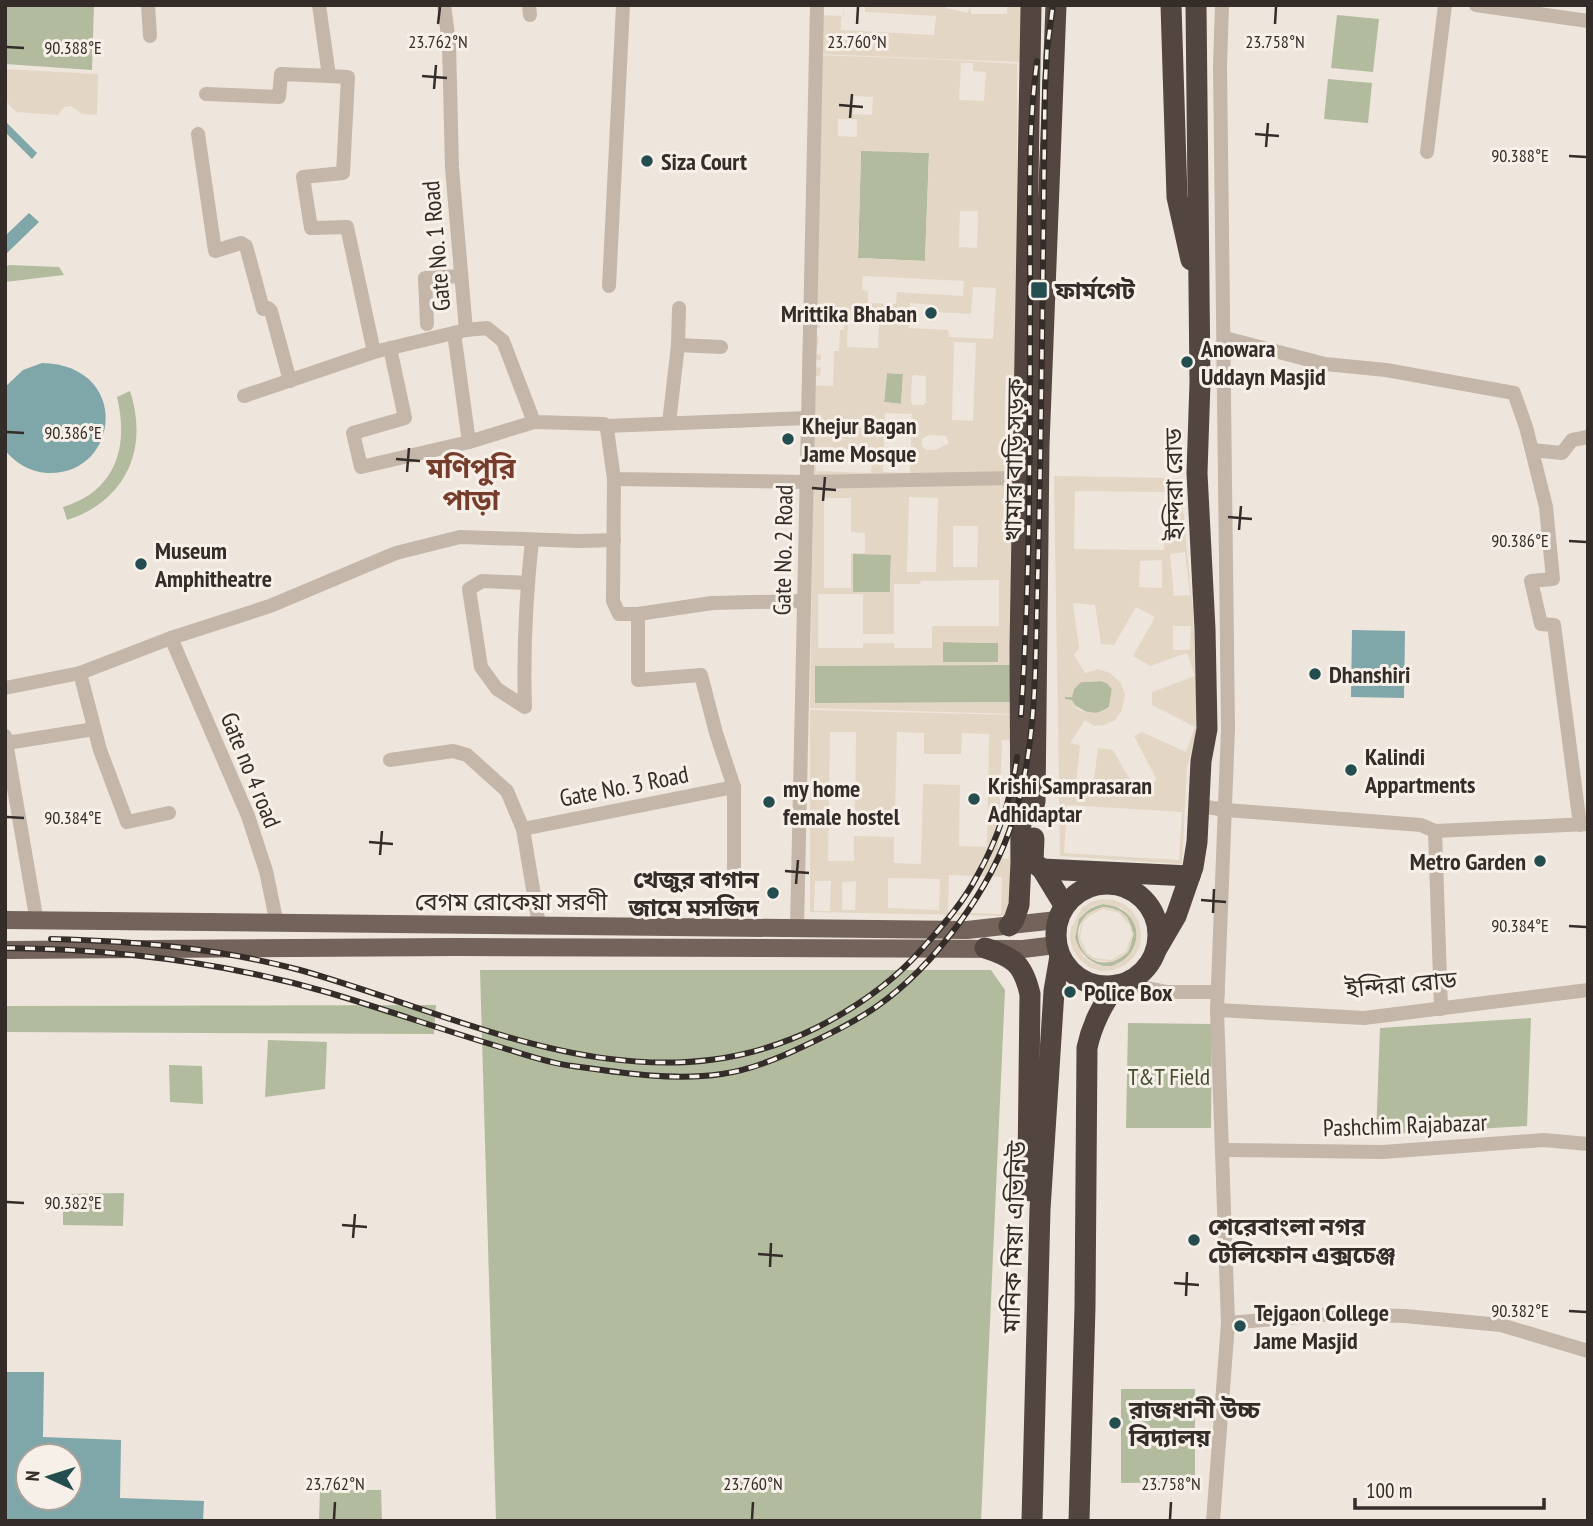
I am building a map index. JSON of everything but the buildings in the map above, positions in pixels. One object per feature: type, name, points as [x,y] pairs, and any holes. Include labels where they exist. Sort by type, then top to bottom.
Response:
[{"type":"highway","points":[[1009,926],[1019,905],[1021,867],[1020,648],[1031,474],[1031,5]]},
{"type":"highway","name":"খামার বাড়ি সড়ক","points":[[1056,5],[1031,474],[1033,862],[1042,869],[1061,913]]},
{"type":"highway","points":[[1171,5],[1177,197],[1186,244],[1199,284]]},
{"type":"highway","name":"ইন্দিরা রোড","points":[[1155,952],[1176,916],[1190,876],[1200,806],[1201,761],[1208,729],[1197,473],[1200,382],[1196,5]]},
{"type":"highway","points":[[1042,869],[1190,876]]},
{"type":"highway","points":[[1100,883],[1131,889],[1148,903],[1153,913],[1158,934],[1155,952],[1143,971],[1119,984],[1103,986],[1080,979],[1070,971],[1058,950],[1061,913],[1080,890],[1100,883]]},
{"type":"highway","points":[[985,948],[1006,954],[1013,960],[1027,981],[1030,994],[1028,1178],[1040,1209]]},
{"type":"highway","name":"মানিক মিয়া এভিনিউ","points":[[1032,1521],[1040,1209],[1058,950]]},
{"type":"highway","points":[[1079,1521],[1085,1307],[1087,1048],[1100,1009],[1119,984]]},
{"type":"main road","name":"বেগম রোকেয়া সরণী","points":[[5,920],[967,930],[1009,926],[1061,913]]},
{"type":"main road","name":"বেগম রোকেয়া সরণী","points":[[5,950],[456,947],[1058,950]]},
{"type":"street","points":[[148,5],[150,36]]},
{"type":"street","points":[[319,5],[329,76]]},
{"type":"street","name":"Gate No. 1 Road","points":[[444,5],[449,43],[452,168],[461,276],[460,331],[487,328],[503,341],[534,422]]},
{"type":"street","points":[[610,286],[623,5]]},
{"type":"street","name":"Gate No. 2 Road","points":[[797,928],[817,5]]},
{"type":"street","name":"ইন্দিরা রোড","points":[[1213,1521],[1228,1323],[1217,1010],[1228,729],[1220,66],[1223,5]]},
{"type":"street","points":[[1427,152],[1445,5]]},
{"type":"street","points":[[1476,5],[1588,21]]},
{"type":"street","points":[[206,94],[278,97],[281,74],[348,77],[343,173],[303,177],[311,228],[347,227],[374,352]]},
{"type":"street","points":[[198,134],[215,251],[241,243],[246,246],[263,309],[268,308],[271,311],[290,381]]},
{"type":"street","points":[[427,324],[425,278],[461,276]]},
{"type":"street","points":[[669,423],[678,345],[679,308]]},
{"type":"street","points":[[244,396],[374,352],[460,331],[468,442]]},
{"type":"street","points":[[1200,806],[1420,825],[1435,831],[1584,824],[1554,625],[1541,624],[1531,581],[1553,579],[1546,507],[1514,393],[1386,370],[1325,364],[1225,338]]},
{"type":"street","points":[[678,345],[721,347]]},
{"type":"street","points":[[390,348],[405,418],[353,433],[361,467],[468,442],[534,422],[606,426],[808,418]]},
{"type":"street","points":[[606,426],[614,479],[614,607],[619,614],[638,614],[712,603],[804,601]]},
{"type":"street","points":[[1532,450],[1562,453],[1572,440],[1588,437]]},
{"type":"street","points":[[614,479],[807,482],[1031,474]]},
{"type":"street","points":[[5,688],[80,673],[171,638],[270,606],[396,553],[460,537],[614,540]]},
{"type":"street","points":[[528,583],[482,581],[469,589],[481,667],[497,689],[525,707],[524,614],[528,583],[532,540]]},
{"type":"street","points":[[638,614],[638,680],[701,676],[734,786],[734,872]]},
{"type":"street","name":"Gate no 4 road","points":[[171,638],[248,816],[266,871],[276,924]]},
{"type":"street","points":[[80,673],[100,750],[127,822],[169,813]]},
{"type":"street","points":[[37,922],[6,740],[94,729]]},
{"type":"street","points":[[390,760],[453,751],[467,755],[507,791],[523,829],[539,925]]},
{"type":"street","name":"Gate No. 3 Road","points":[[523,829],[734,786]]},
{"type":"street","points":[[1435,831],[1441,1009]]},
{"type":"street","points":[[1119,984],[1167,992],[1218,992]]},
{"type":"street","name":"ইন্দিরা রোড","points":[[1217,1010],[1364,1018],[1588,990]]},
{"type":"street","name":"Pashchim Rajabazar","points":[[1223,1150],[1383,1152],[1544,1140],[1588,1144]]},
{"type":"street","points":[[1228,1323],[1334,1314],[1405,1316],[1501,1325],[1588,1351]]},
{"type":"green space","points":[[5,5],[94,5],[92,70],[5,64]]},
{"type":"green space","points":[[1337,15],[1379,19],[1373,72],[1331,68]]},
{"type":"green space","points":[[1328,79],[1372,83],[1368,123],[1324,119]]},
{"type":"green space","points":[[861,150],[929,153],[925,261],[858,258]]},
{"type":"green space","points":[[9,265],[59,267],[64,275],[5,282],[5,268]]},
{"type":"green space","points":[[887,373],[903,374],[901,404],[884,402]]},
{"type":"green space","points":[[130,391],[136,433],[128,470],[118,486],[104,500],[67,520],[63,507],[81,500],[95,490],[107,478],[114,465],[121,433],[117,397]]},
{"type":"green space","points":[[853,554],[891,554],[890,592],[853,592]]},
{"type":"green space","points":[[942,642],[999,643],[998,662],[942,662]]},
{"type":"green space","points":[[1013,664],[1013,702],[815,704],[815,666]]},
{"type":"green space","points":[[1101,681],[1112,689],[1109,707],[1102,711],[1091,713],[1065,700],[1081,682]]},
{"type":"green space","points":[[1103,904],[1119,908],[1131,918],[1137,932],[1136,941],[1121,963],[1107,966],[1094,962],[1082,952],[1076,939],[1075,926],[1084,913]],"holes":[[[1103,907],[1125,916],[1129,922],[1132,929],[1131,944],[1128,952],[1114,961],[1100,962],[1090,957],[1082,948],[1078,937],[1080,925],[1088,914]]]},
{"type":"green space","points":[[480,970],[991,970],[1005,990],[981,1521],[496,1521]]},
{"type":"green space","points":[[436,1005],[434,1034],[5,1032],[5,1006]]},
{"type":"green space","points":[[1531,1018],[1527,1126],[1376,1135],[1380,1028]]},
{"type":"green space","name":"T&T Field","points":[[1128,1023],[1212,1024],[1211,1128],[1126,1128]]},
{"type":"green space","points":[[268,1040],[327,1042],[325,1089],[265,1097]]},
{"type":"green space","points":[[169,1065],[202,1066],[203,1104],[170,1102]]},
{"type":"green space","points":[[124,1193],[123,1226],[63,1225],[63,1194]]},
{"type":"green space","points":[[1121,1389],[1195,1389],[1195,1482],[1121,1483]]},
{"type":"green space","points":[[320,1490],[381,1490],[382,1521],[319,1521]]},
{"type":"shaded area","points":[[844,5],[844,16],[841,17],[841,30],[934,35],[936,16],[865,12],[865,5],[945,5],[946,8],[968,13],[970,5],[971,14],[1007,14],[1007,5],[1020,5],[1020,62],[817,54],[819,15],[843,16]]},
{"type":"shaded area","points":[[817,55],[1017,64],[1017,474],[812,479],[815,333],[810,249]],"holes":[[[961,63],[973,63],[973,71],[986,72],[984,101],[959,100]],[[854,96],[873,97],[872,115],[853,114]],[[838,119],[857,119],[857,137],[838,136]],[[861,151],[929,153],[925,261],[858,258]],[[960,211],[978,211],[977,248],[959,247]],[[863,276],[964,281],[963,296],[897,292],[896,304],[868,303],[868,291],[862,290]],[[973,287],[996,288],[993,339],[949,337],[948,330],[909,328],[910,303],[934,305],[934,312],[971,314]],[[817,316],[844,316],[839,351],[834,351],[833,386],[815,385],[815,376],[820,376],[821,368],[816,367],[816,360],[821,360],[821,355],[816,354],[819,337],[816,336],[817,328],[820,328]],[[848,319],[879,320],[878,348],[847,347]],[[954,342],[976,343],[973,421],[952,420]],[[887,373],[903,374],[901,404],[884,402]],[[926,376],[926,402],[923,405],[913,405],[912,377]],[[885,413],[912,414],[910,473],[883,472]],[[929,435],[946,436],[949,443],[935,450],[926,450],[922,446],[922,439]],[[817,448],[872,450],[871,473],[816,471]]]},
{"type":"shaded area","points":[[5,69],[98,74],[97,115],[82,114],[71,106],[64,107],[58,115],[16,112],[5,100]]},
{"type":"shaded area","points":[[1054,476],[1180,478],[1193,611],[1198,726],[1187,767],[1182,864],[1060,856]],"holes":[[[1075,491],[1165,492],[1164,550],[1074,549]],[[1185,552],[1190,595],[1174,596],[1170,554]],[[1162,560],[1162,588],[1139,587],[1140,561]],[[1073,603],[1095,605],[1101,644],[1114,645],[1136,607],[1155,617],[1133,656],[1150,666],[1187,653],[1195,676],[1152,692],[1152,705],[1195,727],[1186,752],[1142,732],[1134,736],[1157,780],[1137,792],[1113,750],[1098,748],[1092,795],[1075,793],[1080,745],[1070,743],[1085,720],[1094,726],[1115,720],[1122,710],[1125,694],[1121,683],[1110,673],[1098,669],[1085,673],[1074,655],[1079,648]],[[1173,626],[1191,626],[1190,650],[1173,650]],[[1081,682],[1107,683],[1112,689],[1109,707],[1097,713],[1081,711],[1072,700],[1065,699],[1072,697],[1074,689]],[[1067,805],[1182,812],[1179,860],[1064,853]]]},
{"type":"shaded area","points":[[1017,482],[1014,714],[810,708],[813,488]],"holes":[[[909,497],[938,498],[936,572],[907,572]],[[824,498],[851,498],[851,532],[865,533],[865,553],[851,553],[851,588],[824,588]],[[953,526],[978,526],[977,567],[953,567]],[[853,554],[891,555],[890,592],[853,592]],[[999,580],[999,626],[932,626],[932,648],[894,648],[894,643],[863,643],[863,648],[818,648],[818,594],[863,594],[863,634],[894,634],[894,584],[920,584],[921,581]],[[943,642],[998,643],[998,662],[943,662]],[[1012,665],[1013,702],[815,703],[815,666]]]},
{"type":"shaded area","points":[[810,710],[1014,715],[1010,916],[810,912]],"holes":[[[830,732],[856,732],[855,813],[895,814],[897,732],[924,733],[924,754],[961,754],[962,733],[989,734],[987,847],[959,846],[960,785],[923,784],[921,864],[894,863],[894,837],[854,836],[854,861],[828,861]],[[1002,740],[1013,741],[1009,859],[998,858]],[[949,875],[1002,877],[1001,914],[948,912]],[[888,878],[940,879],[939,910],[888,908]],[[815,881],[831,881],[830,911],[814,911]],[[856,881],[855,910],[842,910],[842,882]]]},
{"type":"shaded area","points":[[1102,899],[1124,904],[1139,922],[1140,946],[1134,957],[1125,965],[1101,971],[1089,967],[1073,950],[1071,928],[1082,908]],"holes":[[[1103,904],[1122,908],[1135,924],[1135,945],[1130,954],[1112,966],[1092,963],[1083,956],[1075,939],[1079,919],[1093,906]]]},
{"type":"shaded area","points":[[1103,907],[1120,911],[1127,917],[1134,934],[1128,952],[1112,962],[1093,960],[1085,954],[1078,938],[1082,921],[1087,914]],"holes":[[[1103,909],[1119,913],[1130,926],[1132,934],[1126,951],[1111,960],[1094,958],[1087,953],[1080,938],[1083,922]]]},
{"type":"water","points":[[5,121],[37,153],[32,159],[5,132]]},
{"type":"water","points":[[29,213],[39,222],[5,255],[5,236]]},
{"type":"water","points":[[42,363],[71,368],[91,381],[102,399],[106,420],[101,440],[90,457],[71,469],[47,473],[18,463],[5,450],[5,387],[23,370]]},
{"type":"water","points":[[1352,630],[1405,631],[1404,698],[1351,697]]},
{"type":"water","points":[[5,1372],[44,1372],[43,1437],[121,1440],[120,1498],[204,1501],[203,1521],[5,1521]]},
{"type":"railway","points":[[5,948],[88,951],[210,965],[330,993],[545,1061],[666,1076],[722,1074],[763,1064],[849,1024],[898,990],[940,948],[959,924],[991,872],[1013,820],[1027,759],[1032,727],[1036,631],[1045,89],[1053,5]]},
{"type":"railway","points":[[1021,715],[1029,516],[1030,156],[1037,61]]},
{"type":"railway","points":[[51,939],[176,947],[269,962],[557,1050],[622,1060],[687,1062],[752,1052],[818,1027],[847,1011],[887,983],[922,949],[959,905],[984,862],[1007,803],[1017,757]]},
{"type":"place","name":"Siza Court","points":[[647,161]]},
{"type":"place","name":"ফার্মগেট","points":[[1039,290]]},
{"type":"place","name":"Mrittika Bhaban","points":[[931,313]]},
{"type":"place","name":"Anowara Uddayn Masjid","points":[[1187,362]]},
{"type":"place","name":"Khejur Bagan Jame Mosque","points":[[788,439]]},
{"type":"place","name":"Museum Amphitheatre","points":[[141,564]]},
{"type":"place","name":"Dhanshiri","points":[[1315,674]]},
{"type":"place","name":"Kalindi Appartments","points":[[1351,770]]},
{"type":"place","name":"Krishi Samprasaran Adhidaptar","points":[[974,799]]},
{"type":"place","name":"my home female hostel","points":[[769,802]]},
{"type":"place","name":"Metro Garden","points":[[1540,861]]},
{"type":"place","name":"খেজুর বাগান জামে মসজিদ","points":[[773,893]]},
{"type":"place","name":"Police Box","points":[[1070,992]]},
{"type":"place","name":"শেরেবাংলা নগর টেলিফোন এক্সচেঞ্জ","points":[[1194,1240]]},
{"type":"place","name":"Tejgaon College Jame Masjid","points":[[1240,1326]]},
{"type":"place","name":"রাজধানী উচ্চ বিদ্যালয়","points":[[1115,1423]]},
{"type":"district","name":"মণিপুরি পাড়া","points":[[471,483]]}]
